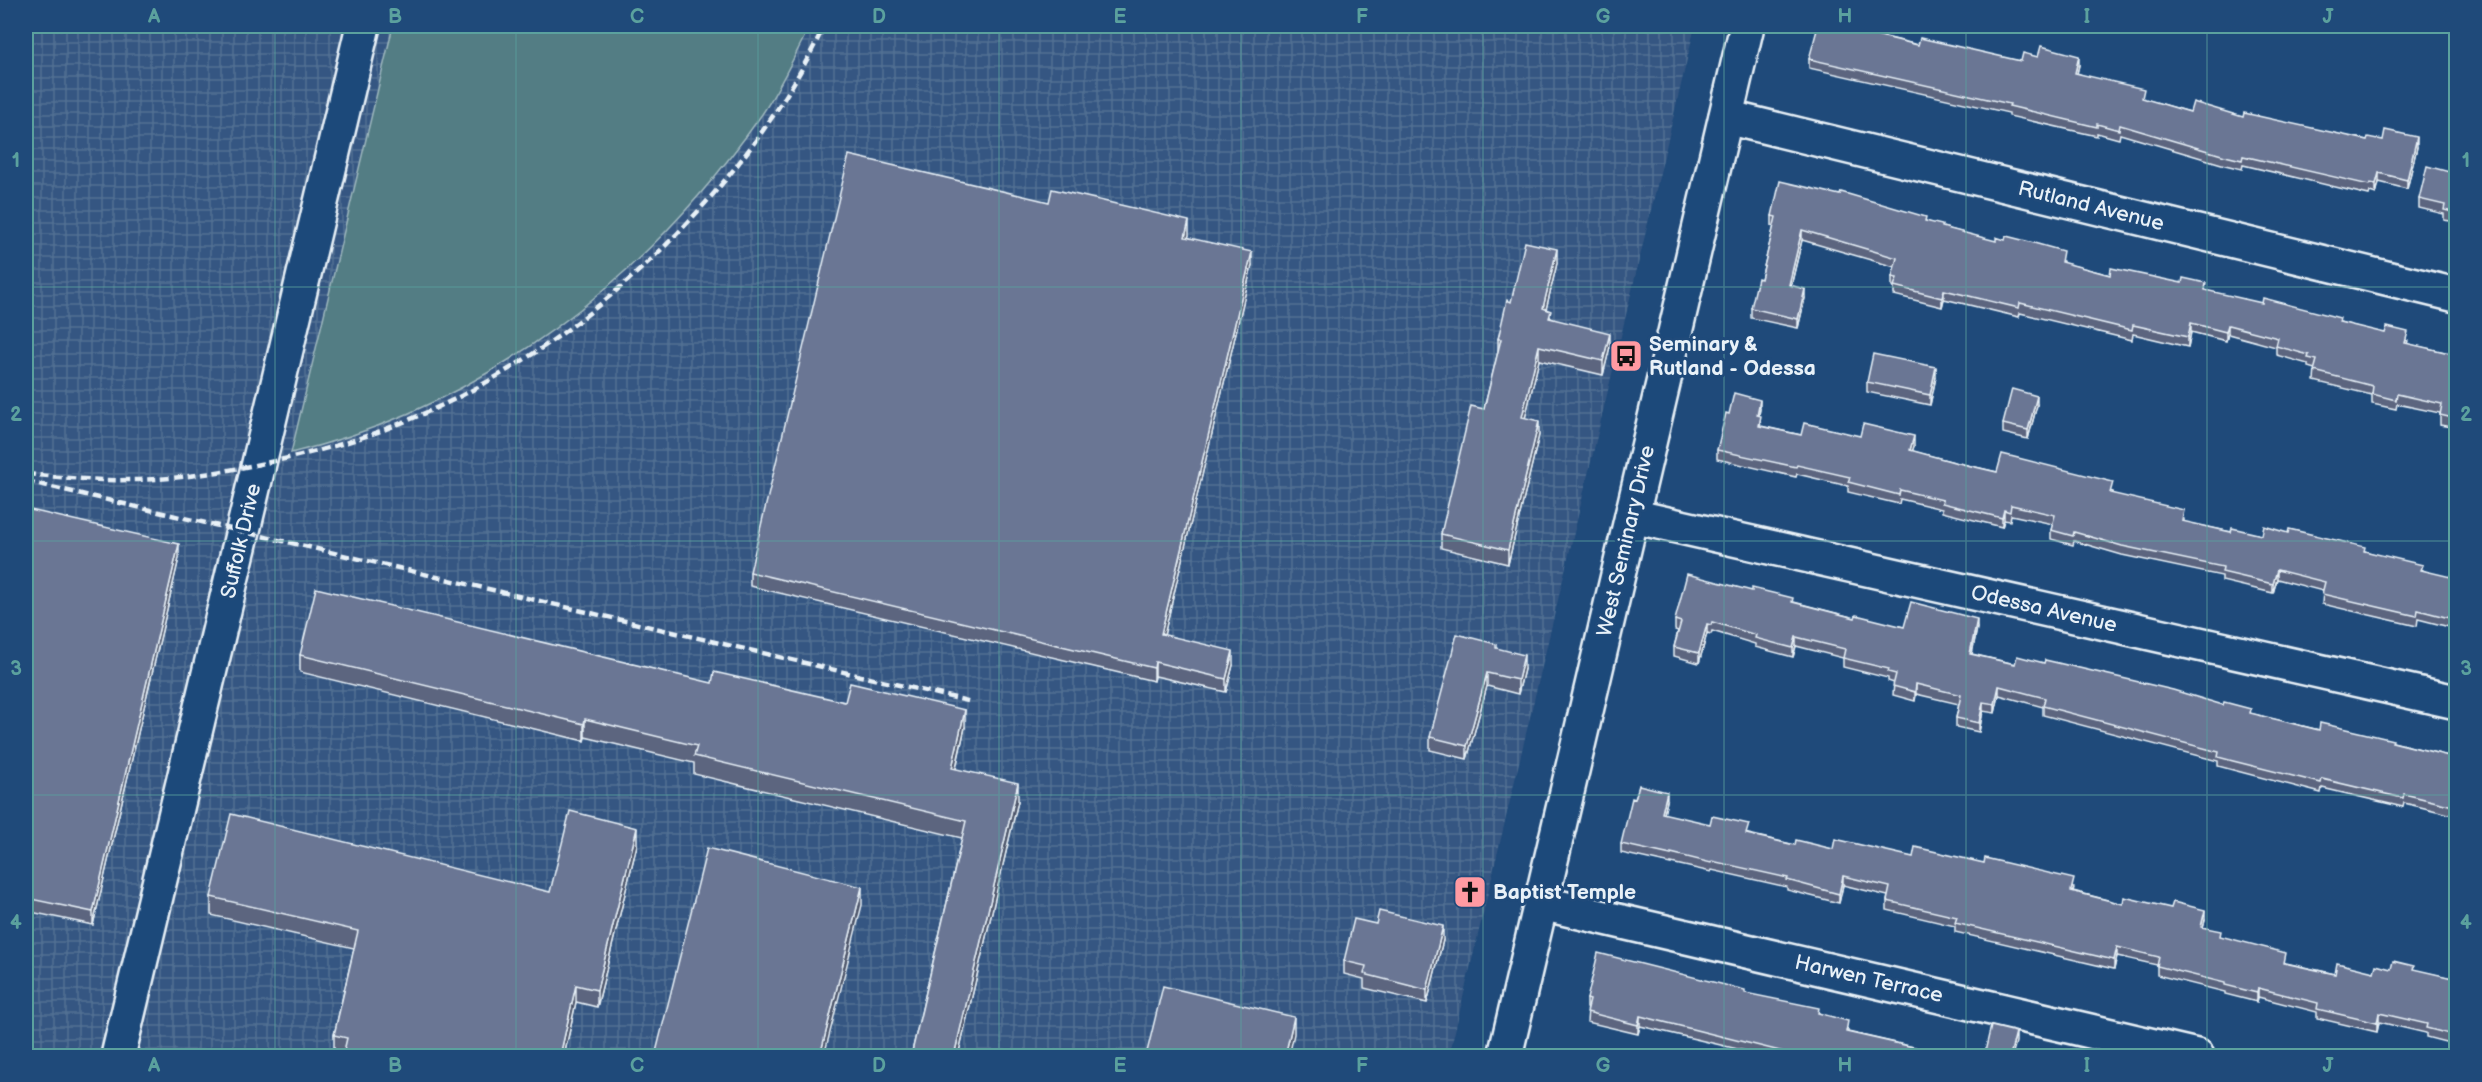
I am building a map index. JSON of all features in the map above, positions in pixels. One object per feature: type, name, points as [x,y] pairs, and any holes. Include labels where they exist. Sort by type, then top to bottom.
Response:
[{"type":"street","name":"Suffolk Drive","points":[[118,1056],[363,26]]},
{"type":"street","name":"West Seminary Drive","points":[[1505,1056],[1747,26]]},
{"type":"street","name":"Rutland Avenue","points":[[1726,117],[2457,295]]},
{"type":"street","name":"Odessa Avenue","points":[[1632,516],[2457,702]]},
{"type":"street","name":"Harwen Terrace","points":[[1541,903],[2198,1056]]},
{"type":"shaded area","points":[[26,26],[1695,26],[1449,1056],[26,1056]]},
{"type":"green space","points":[[393,26],[810,26],[767,106],[715,176],[666,231],[613,282],[556,328],[495,369],[430,403],[362,432],[291,453]]},
{"type":"building","points":[[1818,26],[1856,26],[1855,30],[1918,45],[1920,38],[2021,61],[2023,53],[2038,57],[2041,46],[2079,56],[2075,73],[2144,89],[2142,98],[2190,112],[2193,102],[2243,117],[2244,113],[2367,140],[2368,137],[2383,140],[2385,130],[2417,137],[2407,180],[2379,173],[2376,184],[2370,183],[2369,185],[2243,156],[2242,160],[2225,156],[2120,125],[2119,130],[2097,124],[2097,127],[2009,106],[2010,104],[1809,59]]},
{"type":"building","points":[[849,155],[1049,202],[1052,189],[1189,221],[1185,237],[1252,252],[1161,634],[1233,651],[1226,679],[1155,662],[1154,668],[750,572]]},
{"type":"building","points":[[2427,166],[2457,174],[2457,213],[2444,210],[2445,205],[2419,199]]},
{"type":"building","points":[[1780,181],[1840,195],[1841,192],[1926,217],[1925,221],[1942,225],[1942,227],[1996,241],[1996,237],[2005,240],[2006,236],[2063,251],[2061,262],[2110,275],[2111,268],[2182,283],[2183,278],[2206,283],[2205,290],[2262,303],[2263,298],[2340,318],[2339,322],[2385,333],[2387,327],[2408,332],[2405,343],[2454,354],[2455,346],[2457,347],[2457,419],[2440,415],[2442,404],[2397,394],[2396,400],[2372,394],[2373,386],[2314,371],[2317,360],[2308,358],[2309,355],[2276,346],[2278,338],[2228,325],[2226,332],[2191,323],[2188,337],[2133,325],[2132,330],[2020,303],[2019,308],[1944,290],[1942,298],[1894,286],[1897,278],[1892,277],[1897,258],[1802,230],[1789,285],[1805,289],[1798,319],[1751,308],[1758,278],[1761,279],[1776,217],[1772,216]]},
{"type":"building","points":[[1525,242],[1557,249],[1543,308],[1551,311],[1549,318],[1610,333],[1603,361],[1539,346],[1522,417],[1539,421],[1508,550],[1441,534],[1471,406],[1484,409],[1501,339],[1498,339],[1507,300],[1511,302]]},
{"type":"building","points":[[1873,354],[1936,367],[1930,395],[1867,382]]},
{"type":"building","points":[[2012,389],[2037,396],[2028,430],[2003,424]]},
{"type":"building","points":[[1734,393],[1760,400],[1757,415],[1761,416],[1759,426],[1801,435],[1804,423],[1860,436],[1863,424],[1914,436],[1910,450],[1997,472],[2002,454],[2113,482],[2110,493],[2184,510],[2182,521],[2231,532],[2232,528],[2262,535],[2264,526],[2288,533],[2289,529],[2365,547],[2364,551],[2423,565],[2421,570],[2455,578],[2453,588],[2457,589],[2457,620],[2418,610],[2417,616],[2322,594],[2325,582],[2277,570],[2273,584],[2222,572],[2223,567],[2122,546],[2074,532],[2073,536],[2051,530],[2055,515],[2011,505],[2010,512],[2004,510],[2002,518],[1942,503],[1943,500],[1900,490],[1899,495],[1848,482],[1850,477],[1717,450],[1726,413],[1729,414]]},
{"type":"building","points":[[26,509],[179,544],[93,912],[26,898]]},
{"type":"building","points":[[1687,574],[1752,591],[1752,588],[1793,598],[1792,602],[1855,618],[1856,615],[1904,627],[1911,602],[1977,619],[1970,654],[2015,664],[2017,656],[2044,663],[2045,660],[2173,690],[2223,705],[2224,702],[2251,709],[2250,713],[2319,730],[2320,723],[2457,758],[2457,807],[2404,794],[2403,798],[2322,779],[2321,783],[2233,761],[2218,757],[2219,752],[2043,706],[2045,698],[1999,686],[1995,704],[1983,702],[1979,723],[1956,718],[1961,695],[1916,684],[1915,692],[1893,686],[1896,674],[1888,672],[1889,669],[1843,658],[1845,649],[1796,637],[1793,648],[1755,638],[1756,635],[1712,622],[1711,625],[1707,624],[1699,653],[1674,647],[1681,622],[1675,620]]},
{"type":"building","points":[[316,588],[712,683],[714,672],[845,702],[850,683],[965,710],[952,768],[1018,783],[954,1056],[911,1056],[966,821],[694,756],[697,746],[585,719],[584,724],[300,655]]},
{"type":"building","points":[[1457,634],[1496,644],[1496,648],[1524,655],[1518,680],[1487,673],[1467,746],[1430,737]]},
{"type":"building","points":[[1639,785],[1667,792],[1662,813],[1710,824],[1712,816],[1749,824],[1746,834],[1795,845],[1796,840],[1833,849],[1835,839],[1913,857],[1915,847],[1984,863],[1985,858],[2074,879],[2071,891],[2123,904],[2124,897],[2171,908],[2173,902],[2205,910],[2201,927],[2221,931],[2220,936],[2286,953],[2284,963],[2335,974],[2337,963],[2374,972],[2376,965],[2391,969],[2393,961],[2414,966],[2413,969],[2457,979],[2457,1036],[2426,1028],[2427,1024],[2379,1013],[2377,1023],[2317,1009],[2318,1003],[2258,988],[2257,993],[2225,985],[2225,983],[2157,966],[2159,957],[2117,947],[2114,960],[1955,923],[1957,917],[1887,901],[1890,887],[1843,876],[1839,894],[1787,880],[1788,878],[1621,844],[1632,798],[1635,799]]},
{"type":"building","points":[[570,811],[637,828],[597,990],[576,985],[560,1056],[369,1056],[344,1051],[347,1038],[334,1035],[358,931],[211,897],[231,814],[550,892]]},
{"type":"building","points":[[707,848],[862,887],[820,1056],[655,1056]]},
{"type":"building","points":[[1379,911],[1443,926],[1427,990],[1364,974],[1366,966],[1344,961],[1354,919],[1376,924]]},
{"type":"building","points":[[1598,953],[1745,990],[1745,993],[1819,1008],[1818,1013],[1848,1021],[1846,1032],[1940,1053],[1941,1048],[1971,1056],[1783,1056],[1784,1052],[1640,1016],[1638,1025],[1587,1012],[1590,1000],[1587,999]]},
{"type":"building","points":[[1163,986],[1294,1017],[1285,1056],[1146,1056]]},
{"type":"building","points":[[1991,1026],[2016,1032],[2010,1056],[1984,1056]]},
{"type":"railway","points":[[26,474],[145,480],[244,467],[319,450],[375,433],[428,412],[478,387],[527,358],[574,325],[620,288],[688,222],[754,143],[792,86],[824,26]]},
{"type":"railway","points":[[26,481],[972,702]]},
{"type":"place","name":"Seminary & Rutland - Odessa","points":[[1626,356]]},
{"type":"place","name":"Baptist Temple","points":[[1470,892]]}]
